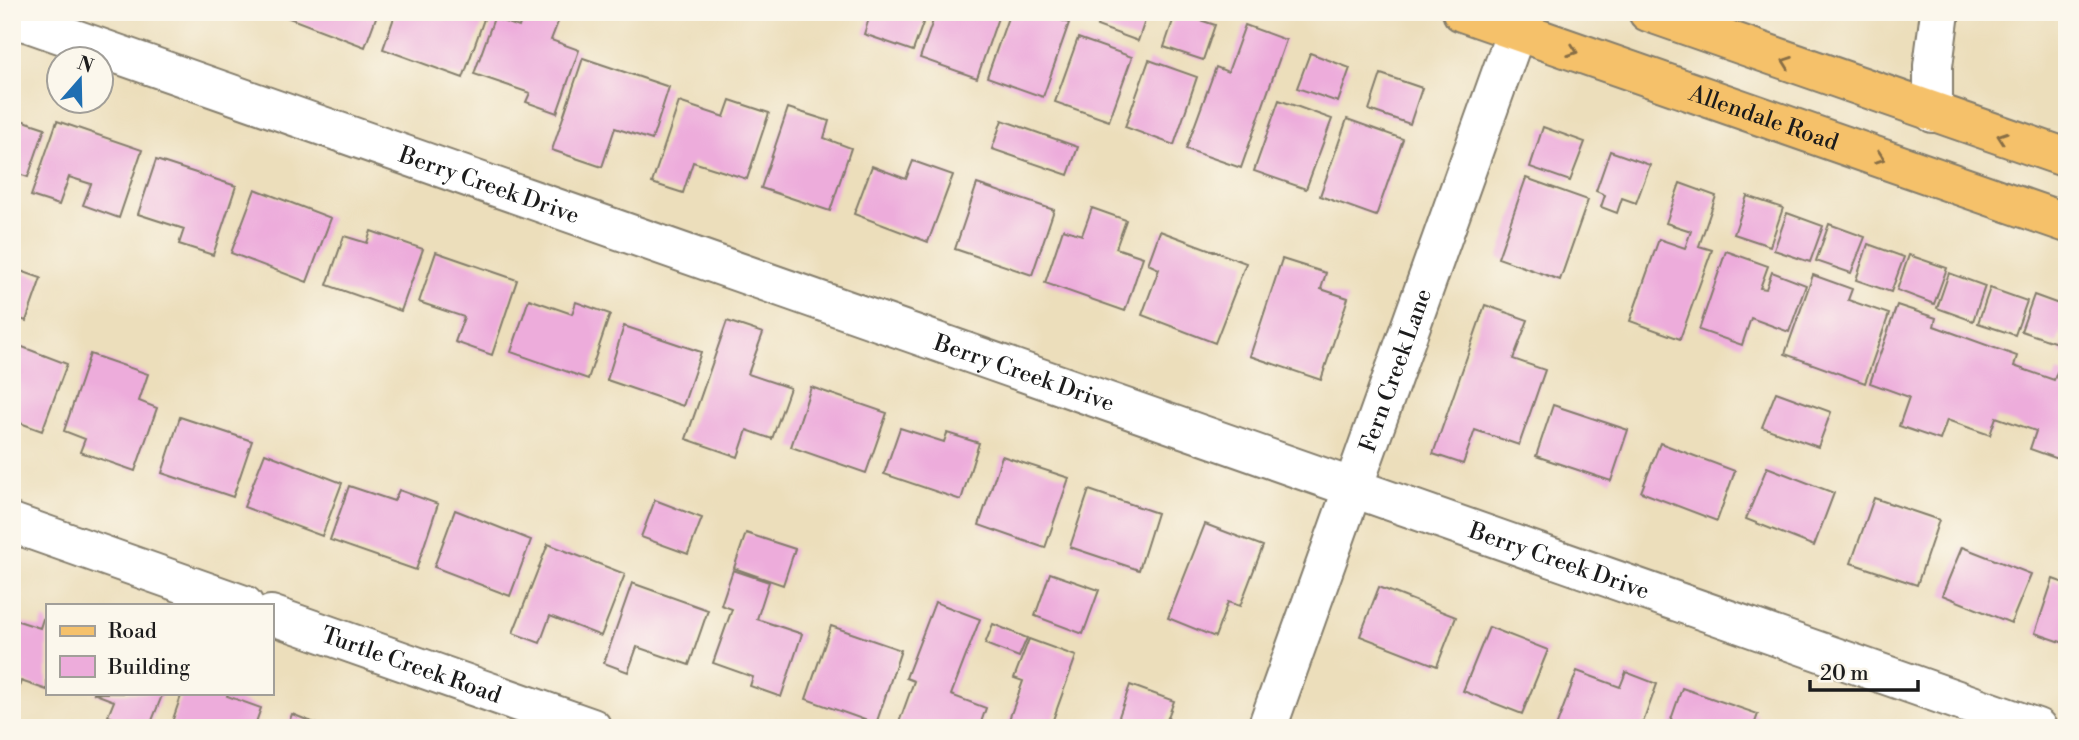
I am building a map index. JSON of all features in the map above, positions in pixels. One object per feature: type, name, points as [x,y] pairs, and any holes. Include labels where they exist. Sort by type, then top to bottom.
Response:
[{"type":"main road","name":"Allendale Road","points":[[1462,12],[1519,22],[1919,172],[2067,223]]},
{"type":"main road","points":[[1648,12],[2067,158]]},
{"type":"main road","points":[[1919,172],[1933,113]]},
{"type":"street","points":[[1933,113],[1933,66],[1940,12]]},
{"type":"street","name":"Berry Creek Drive","points":[[12,18],[2038,728]]},
{"type":"street","name":"Fern Creek Lane","points":[[1267,728],[1519,22]]},
{"type":"street","points":[[12,523],[241,604]]},
{"type":"street","name":"Turtle Creek Road","points":[[273,616],[592,728]]},
{"type":"building","points":[[282,12],[378,12],[365,47],[281,15]]},
{"type":"building","points":[[396,12],[425,12],[446,20],[448,12],[467,12],[484,19],[463,78],[383,49]]},
{"type":"building","points":[[524,12],[532,12],[558,22],[551,40],[579,50],[557,113],[526,102],[530,93],[474,74],[494,18],[519,27]]},
{"type":"building","points":[[871,12],[927,12],[913,51],[864,34]]},
{"type":"building","points":[[936,12],[1000,12],[977,78],[920,58]]},
{"type":"building","points":[[1010,12],[1040,12],[1069,23],[1043,97],[987,77]]},
{"type":"building","points":[[1102,12],[1148,12],[1138,41],[1097,26]]},
{"type":"building","points":[[1176,12],[1215,25],[1203,60],[1164,47]]},
{"type":"building","points":[[1245,25],[1286,40],[1241,168],[1186,149],[1216,67],[1228,72]]},
{"type":"building","points":[[1078,38],[1132,57],[1109,121],[1055,102]]},
{"type":"building","points":[[1310,53],[1350,68],[1338,102],[1297,88]]},
{"type":"building","points":[[583,58],[669,87],[652,140],[615,128],[602,167],[552,150]]},
{"type":"building","points":[[1149,60],[1197,77],[1174,145],[1125,127]]},
{"type":"building","points":[[1381,74],[1422,88],[1410,124],[1369,110]]},
{"type":"building","points":[[730,100],[769,113],[747,179],[693,162],[683,193],[652,183],[679,102],[724,117]]},
{"type":"building","points":[[1279,100],[1332,119],[1306,189],[1254,171]]},
{"type":"building","points":[[788,108],[829,121],[824,138],[851,148],[830,211],[761,188]]},
{"type":"building","points":[[12,117],[45,128],[28,177],[12,172]]},
{"type":"building","points":[[1347,119],[1403,139],[1376,216],[1320,196]]},
{"type":"building","points":[[1002,120],[1078,147],[1068,175],[992,149]]},
{"type":"building","points":[[57,121],[142,150],[119,218],[83,205],[91,184],[69,177],[59,205],[31,196]]},
{"type":"building","points":[[1543,127],[1585,142],[1570,181],[1530,167]]},
{"type":"building","points":[[1610,151],[1650,165],[1636,203],[1622,198],[1617,213],[1601,207],[1605,195],[1596,191]]},
{"type":"building","points":[[156,160],[236,186],[213,255],[179,244],[184,229],[138,214]]},
{"type":"building","points":[[913,161],[953,175],[928,242],[854,214],[872,166],[906,179]]},
{"type":"building","points":[[1526,178],[1588,200],[1560,280],[1498,258]]},
{"type":"building","points":[[1680,183],[1716,196],[1699,246],[1712,250],[1680,339],[1630,321],[1659,239],[1685,248],[1691,231],[1666,223]]},
{"type":"building","points":[[977,184],[1054,210],[1032,275],[955,249]]},
{"type":"building","points":[[255,189],[331,218],[307,282],[231,253]]},
{"type":"building","points":[[1747,196],[1783,208],[1770,246],[1734,234]]},
{"type":"building","points":[[1092,208],[1126,220],[1116,248],[1143,257],[1125,311],[1045,283],[1063,229],[1082,235]]},
{"type":"building","points":[[1787,213],[1823,226],[1810,262],[1774,250]]},
{"type":"building","points":[[1829,224],[1865,237],[1851,273],[1816,261]]},
{"type":"building","points":[[371,231],[423,249],[401,311],[327,285],[344,236],[367,243]]},
{"type":"building","points":[[1160,231],[1246,263],[1215,343],[1142,315],[1159,269],[1148,264]]},
{"type":"building","points":[[1868,244],[1904,257],[1891,292],[1856,280]]},
{"type":"building","points":[[1726,251],[1768,266],[1760,288],[1766,289],[1772,272],[1806,285],[1789,332],[1751,318],[1742,345],[1699,330]]},
{"type":"building","points":[[436,252],[517,280],[492,355],[455,342],[464,317],[419,302]]},
{"type":"building","points":[[1909,255],[1947,268],[1934,304],[1897,290]]},
{"type":"building","points":[[1282,259],[1326,273],[1321,289],[1348,298],[1321,380],[1250,356]]},
{"type":"building","points":[[12,268],[41,278],[26,321],[12,316]]},
{"type":"building","points":[[1949,273],[1985,286],[1973,321],[1937,308]]},
{"type":"building","points":[[1813,275],[1852,289],[1848,300],[1889,314],[1865,383],[1785,354]]},
{"type":"building","points":[[1990,288],[2027,301],[2015,335],[1978,323]]},
{"type":"building","points":[[2034,295],[2067,307],[2067,316],[2057,343],[2021,331]]},
{"type":"building","points":[[529,299],[572,314],[576,302],[610,314],[588,379],[511,352]]},
{"type":"building","points":[[1485,305],[1528,320],[1513,359],[1545,370],[1519,445],[1475,430],[1463,464],[1433,454]]},
{"type":"building","points":[[1897,305],[1936,318],[1934,326],[2017,356],[2014,366],[2054,380],[2057,372],[2067,375],[2067,462],[2030,449],[2036,431],[1996,417],[1990,435],[1947,420],[1940,440],[1899,426],[1909,397],[1870,383]]},
{"type":"building","points":[[727,321],[763,333],[748,374],[790,388],[772,439],[747,430],[738,457],[686,439]]},
{"type":"building","points":[[624,326],[701,352],[683,406],[607,380]]},
{"type":"building","points":[[2067,335],[2067,355],[2060,353]]},
{"type":"building","points":[[12,343],[67,364],[42,431],[12,420]]},
{"type":"building","points":[[90,354],[148,374],[139,401],[157,408],[135,471],[80,452],[85,439],[64,431]]},
{"type":"building","points":[[811,387],[887,413],[866,473],[791,447]]},
{"type":"building","points":[[1776,392],[1831,412],[1818,447],[1762,427]]},
{"type":"building","points":[[1553,405],[1628,430],[1611,481],[1536,456]]},
{"type":"building","points":[[180,417],[252,441],[233,497],[162,473]]},
{"type":"building","points":[[900,428],[944,442],[947,433],[979,443],[961,500],[884,474]]},
{"type":"building","points":[[1660,443],[1735,471],[1717,521],[1641,492]]},
{"type":"building","points":[[265,453],[342,483],[322,536],[244,507]]},
{"type":"building","points":[[1002,456],[1069,478],[1045,548],[979,525]]},
{"type":"building","points":[[1767,467],[1834,493],[1814,546],[1746,519]]},
{"type":"building","points":[[349,486],[394,501],[399,490],[438,504],[416,570],[330,540]]},
{"type":"building","points":[[1089,490],[1157,513],[1139,570],[1070,547]]},
{"type":"building","points":[[1874,498],[1939,520],[1917,585],[1851,563]]},
{"type":"building","points":[[655,500],[702,518],[688,554],[641,537]]},
{"type":"building","points":[[455,510],[531,540],[510,596],[434,567]]},
{"type":"building","points":[[1205,524],[1263,546],[1240,606],[1228,602],[1215,637],[1168,618]]},
{"type":"building","points":[[746,533],[795,549],[783,585],[734,568]]},
{"type":"building","points":[[548,544],[625,574],[601,636],[550,616],[540,643],[513,633]]},
{"type":"building","points":[[1962,547],[2031,574],[2011,623],[1942,595]]},
{"type":"building","points":[[733,570],[769,582],[757,619],[802,634],[781,697],[750,686],[753,677],[713,663],[732,609],[721,605]]},
{"type":"building","points":[[1050,573],[1099,590],[1083,634],[1035,616]]},
{"type":"building","points":[[2053,579],[2067,584],[2067,644],[2035,633]]},
{"type":"building","points":[[632,583],[708,610],[689,665],[637,647],[628,672],[604,663]]},
{"type":"building","points":[[1379,587],[1456,617],[1437,666],[1360,636]]},
{"type":"building","points":[[935,602],[980,619],[951,695],[986,708],[979,728],[897,728],[914,681],[906,678]]},
{"type":"building","points":[[12,619],[40,628],[43,619],[46,620],[46,690],[21,681],[13,705]]},
{"type":"building","points":[[993,624],[1027,638],[1019,657],[985,644]]},
{"type":"building","points":[[831,626],[901,650],[876,724],[806,699]]},
{"type":"building","points":[[1489,627],[1548,650],[1522,714],[1463,691]]},
{"type":"building","points":[[1029,639],[1076,656],[1050,728],[1006,728],[1023,681],[1014,678]]},
{"type":"building","points":[[1577,671],[1620,687],[1626,672],[1657,684],[1641,728],[1556,727]]},
{"type":"building","points":[[1130,685],[1174,701],[1164,728],[1115,728]]},
{"type":"building","points":[[1682,688],[1758,714],[1753,728],[1668,728]]},
{"type":"building","points":[[96,694],[163,694],[149,728],[137,728],[108,716],[114,701]]},
{"type":"building","points":[[182,694],[228,694],[227,696],[261,708],[254,728],[170,728]]},
{"type":"building","points":[[292,714],[327,728],[287,728]]}]
